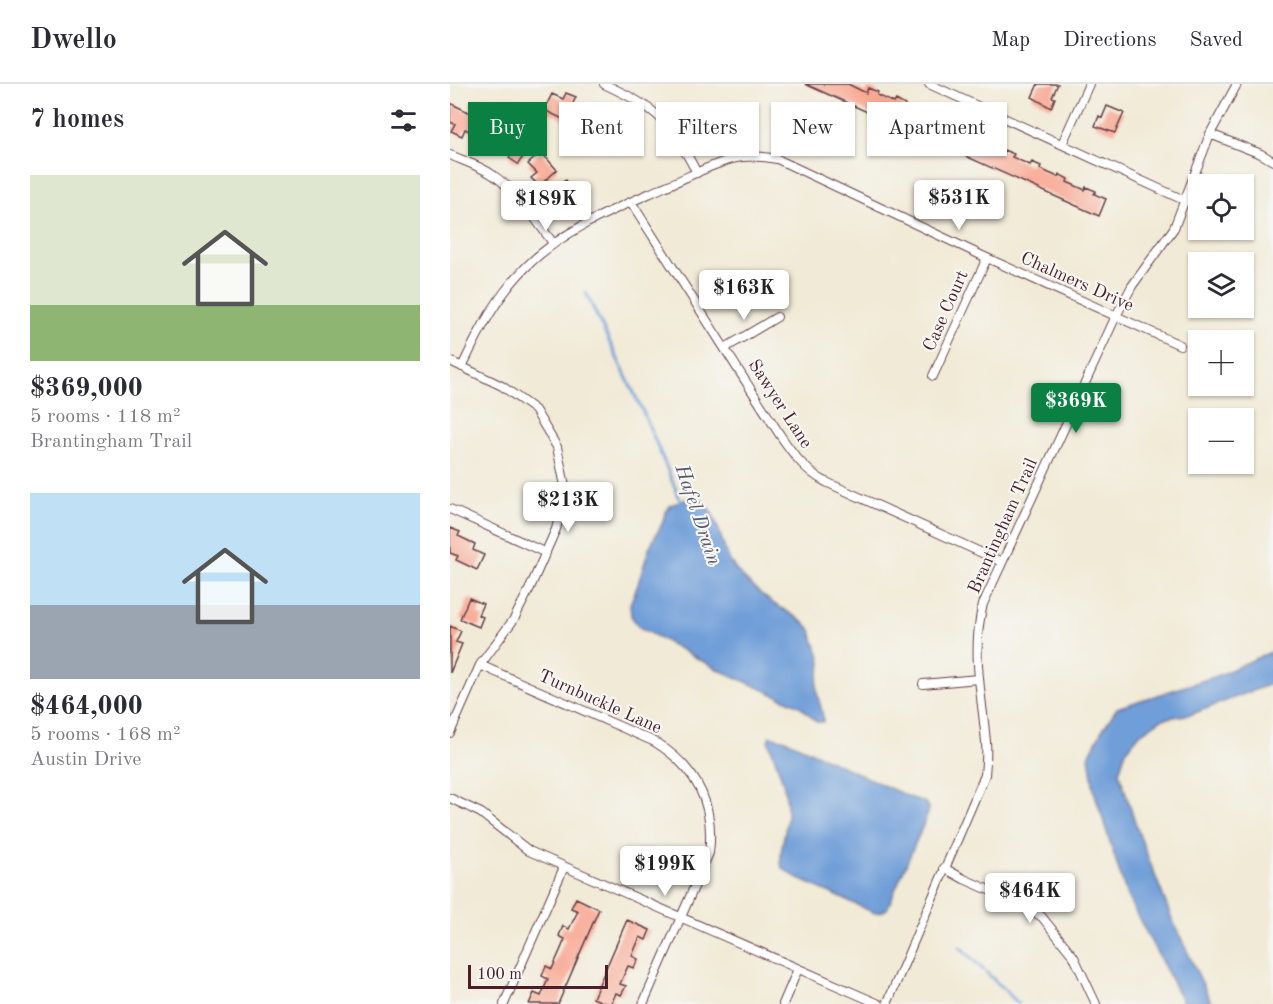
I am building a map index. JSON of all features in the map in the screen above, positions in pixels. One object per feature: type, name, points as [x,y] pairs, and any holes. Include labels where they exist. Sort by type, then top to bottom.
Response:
[{"type":"street","points":[[604,84],[639,100],[659,115],[682,145],[697,173]]},
{"type":"street","points":[[929,84],[946,87],[1186,201]]},
{"type":"street","points":[[1062,144],[1089,84]]},
{"type":"street","name":"Brantingham Trail","points":[[888,1004],[985,775],[986,742],[976,653],[983,604],[1116,316],[1132,286],[1174,228],[1210,134],[1237,84]]},
{"type":"street","points":[[1210,134],[1273,161]]},
{"type":"street","points":[[450,154],[484,170],[502,182],[526,207],[553,243]]},
{"type":"street","name":"Chalmers Drive","points":[[462,367],[483,325],[501,296],[525,268],[553,243],[579,227],[697,173],[732,159],[760,156],[777,159],[987,258],[1180,345]]},
{"type":"street","name":"Sawyer Lane","points":[[631,202],[780,435],[793,454],[815,476],[1002,562]]},
{"type":"street","name":"Case Court","points":[[933,376],[987,258]]},
{"type":"street","points":[[725,348],[777,316]]},
{"type":"street","points":[[450,361],[502,386],[535,410],[556,447],[566,491],[556,529],[546,553],[513,618],[480,665],[450,733]]},
{"type":"street","points":[[450,509],[546,553]]},
{"type":"street","name":"Turnbuckle Lane","points":[[480,665],[655,742],[670,751],[684,764],[705,800],[710,818],[709,853],[643,1004]]},
{"type":"street","points":[[922,684],[978,679]]},
{"type":"street","points":[[450,798],[481,813],[529,851],[879,1004]]},
{"type":"street","points":[[504,1004],[564,867]]},
{"type":"street","points":[[944,868],[1023,905],[1042,917],[1074,957],[1096,1004]]},
{"type":"street","points":[[783,1004],[798,969]]},
{"type":"water","points":[[695,496],[711,511],[730,561],[736,570],[766,598],[811,630],[821,661],[817,688],[823,722],[817,722],[800,706],[717,669],[639,627],[631,616],[630,604],[650,546],[663,522],[665,513],[671,505]]},
{"type":"water","points":[[1273,651],[1273,683],[1192,714],[1162,719],[1140,734],[1126,751],[1119,772],[1139,834],[1172,919],[1212,1004],[1184,1004],[1127,896],[1094,791],[1089,756],[1117,708],[1217,676]]},
{"type":"water","points":[[770,736],[786,740],[924,802],[929,807],[887,909],[875,913],[797,878],[782,868],[781,855],[787,807],[782,778],[768,740]]},
{"type":"building","points":[[805,84],[848,84],[866,93],[868,88],[892,102],[867,102],[867,112],[855,106],[855,102],[845,102]]},
{"type":"building","points":[[1038,84],[1058,84],[1052,97],[1055,98],[1051,108],[1032,97]]},
{"type":"building","points":[[566,93],[576,97],[574,102],[559,102],[559,117],[547,111],[547,104],[552,94],[563,99]]},
{"type":"building","points":[[450,103],[468,112],[468,130],[465,129],[462,136],[451,131],[455,124],[450,122]]},
{"type":"building","points":[[1107,106],[1124,113],[1115,133],[1095,126],[1099,116],[1102,118]]},
{"type":"building","points":[[1007,151],[1014,154],[1012,157],[1030,165],[1032,162],[1041,166],[1040,169],[1058,177],[1059,174],[1068,179],[1067,182],[1085,190],[1086,187],[1096,191],[1094,194],[1106,199],[1099,216],[965,156],[1007,156]]},
{"type":"building","points":[[510,156],[524,156],[518,164],[509,158]]},
{"type":"building","points":[[537,156],[545,156],[557,170],[539,186],[531,178],[537,173],[528,164]]},
{"type":"building","points":[[566,180],[577,201],[561,209],[555,198],[549,201],[544,192]]},
{"type":"building","points":[[450,528],[460,532],[458,536],[475,544],[473,550],[484,555],[477,570],[456,560],[458,556],[450,553]]},
{"type":"building","points":[[469,598],[483,604],[478,615],[483,617],[479,627],[460,619]]},
{"type":"building","points":[[450,626],[461,631],[456,642],[462,644],[450,673]]},
{"type":"building","points":[[576,898],[599,909],[558,1004],[529,1004],[534,993],[541,996],[548,979],[542,976],[546,966],[552,969],[565,939],[559,936],[563,926],[569,929],[578,911],[571,908]]},
{"type":"building","points":[[627,920],[650,930],[646,940],[640,937],[632,956],[638,959],[634,968],[628,966],[620,984],[626,986],[621,995],[616,993],[611,1004],[607,1004],[593,998]]},
{"type":"waterway","name":"Hafel Drain","points":[[586,293],[644,414],[681,502]]},
{"type":"waterway","name":"Hafel Drain","points":[[960,947],[1019,1004]]}]
